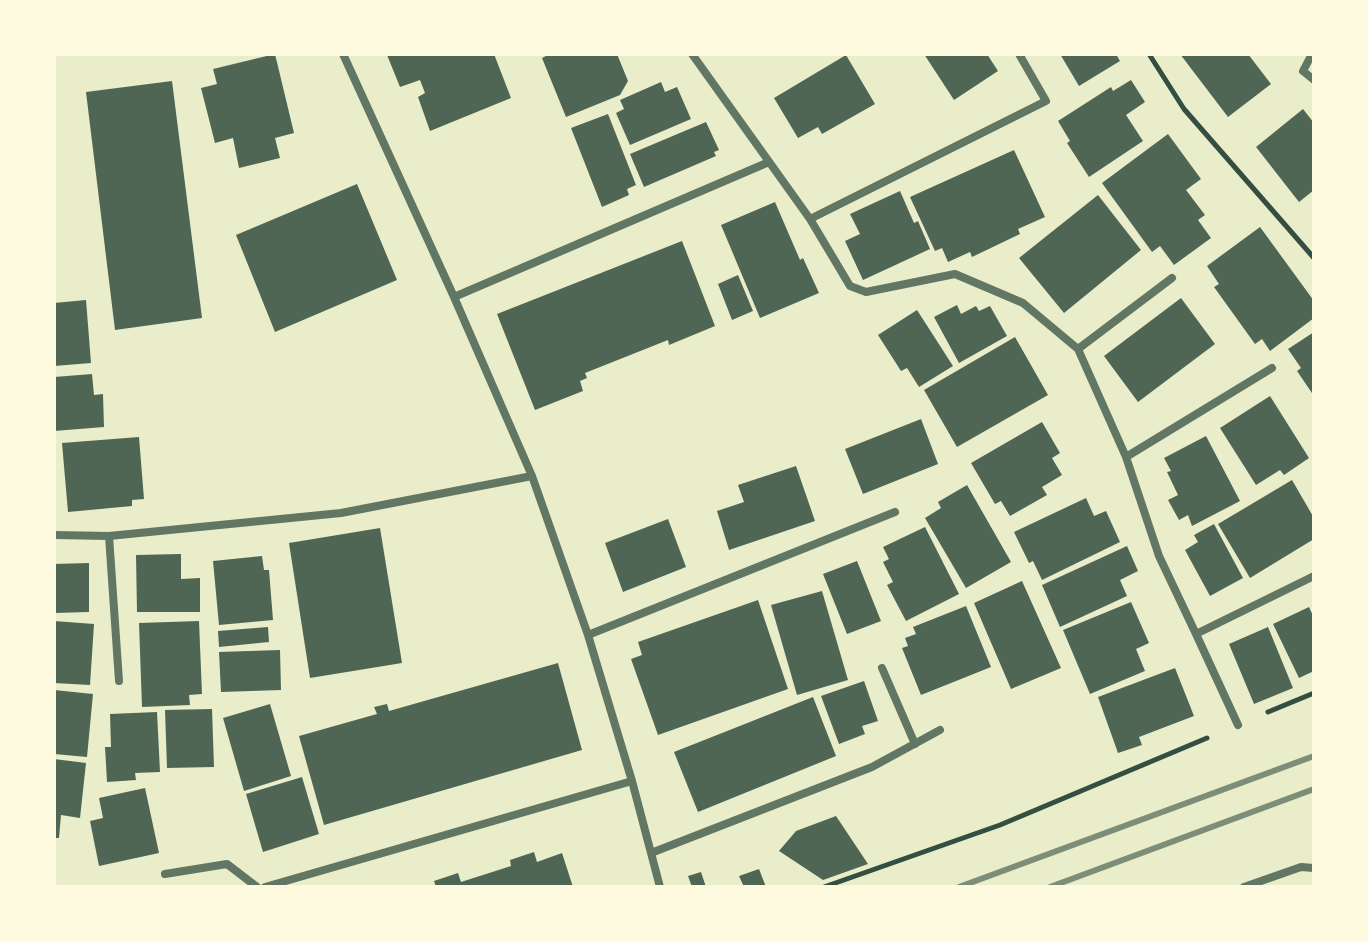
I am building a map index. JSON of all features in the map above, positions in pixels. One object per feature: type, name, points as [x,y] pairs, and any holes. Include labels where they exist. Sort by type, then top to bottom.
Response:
[{"type":"street","points":[[343,54],[532,476],[588,635],[660,887]]},
{"type":"street","points":[[692,54],[810,219],[850,286],[866,292],[955,274],[1023,303],[1078,349],[1126,457],[1159,556],[1238,725]]},
{"type":"street","points":[[810,219],[1046,101],[1019,54]]},
{"type":"street","points":[[1312,54],[1303,71],[1314,80]]},
{"type":"street","points":[[454,297],[769,162]]},
{"type":"street","points":[[1078,349],[1172,278]]},
{"type":"street","points":[[1126,457],[1272,368]]},
{"type":"street","points":[[54,535],[109,536],[341,513],[532,476]]},
{"type":"street","points":[[588,635],[895,512]]},
{"type":"street","points":[[109,536],[119,681]]},
{"type":"street","points":[[1196,634],[1314,576]]},
{"type":"street","points":[[882,668],[915,744]]},
{"type":"street","points":[[651,853],[872,767],[940,730]]},
{"type":"street","points":[[265,887],[632,781]]},
{"type":"street","points":[[165,874],[227,864],[257,887]]},
{"type":"street","points":[[1244,887],[1301,867],[1314,868]]},
{"type":"path","points":[[1149,54],[1184,109],[1314,258]]},
{"type":"path","points":[[824,887],[1000,825],[1314,693]]},
{"type":"building","points":[[275,54],[294,133],[275,138],[280,158],[239,168],[233,138],[215,143],[201,88],[217,84],[213,69]]},
{"type":"building","points":[[494,54],[511,98],[430,131],[418,97],[425,93],[420,80],[400,87],[387,55]]},
{"type":"building","points":[[550,54],[617,54],[628,81],[620,95],[566,117],[542,58]]},
{"type":"building","points":[[924,54],[987,54],[998,71],[954,100]]},
{"type":"building","points":[[1060,54],[1116,54],[1120,61],[1079,86]]},
{"type":"building","points":[[1180,54],[1248,54],[1271,84],[1228,117]]},
{"type":"building","points":[[846,55],[875,104],[822,134],[818,127],[798,138],[774,98]]},
{"type":"building","points":[[1131,80],[1145,102],[1126,115],[1143,141],[1089,177],[1067,143],[1070,141],[1058,121],[1111,87],[1113,91]]},
{"type":"building","points":[[172,81],[202,318],[115,330],[86,92]]},
{"type":"building","points":[[661,82],[665,92],[677,87],[691,119],[630,145],[616,113],[624,109],[620,100]]},
{"type":"building","points":[[1303,109],[1314,123],[1314,190],[1299,202],[1256,147]]},
{"type":"building","points":[[608,114],[636,185],[627,189],[629,195],[602,207],[571,128]]},
{"type":"building","points":[[706,122],[719,150],[714,152],[716,156],[644,187],[630,154]]},
{"type":"building","points":[[1168,134],[1201,179],[1186,190],[1205,215],[1198,220],[1211,238],[1174,265],[1160,246],[1152,252],[1102,183]]},
{"type":"building","points":[[1014,150],[1045,217],[1018,229],[1020,234],[972,257],[970,252],[948,262],[942,248],[935,251],[910,197]]},
{"type":"building","points":[[357,184],[397,280],[275,332],[236,235]]},
{"type":"building","points":[[900,191],[930,249],[863,280],[845,241],[860,234],[850,214]]},
{"type":"building","points":[[1098,195],[1141,250],[1064,313],[1019,258]]},
{"type":"building","points":[[775,202],[800,260],[803,258],[819,293],[760,318],[721,225]]},
{"type":"building","points":[[1260,227],[1314,301],[1314,318],[1270,351],[1262,339],[1255,344],[1214,287],[1219,284],[1207,266]]},
{"type":"building","points":[[682,241],[715,326],[669,345],[668,340],[585,373],[587,378],[580,381],[583,391],[535,410],[497,314]]},
{"type":"building","points":[[738,275],[753,311],[732,320],[718,284]]},
{"type":"building","points":[[1181,298],[1215,344],[1138,402],[1104,356]]},
{"type":"building","points":[[86,300],[91,363],[54,366],[54,303]]},
{"type":"building","points":[[957,305],[961,314],[976,306],[979,311],[990,306],[1007,336],[959,363],[934,317]]},
{"type":"building","points":[[917,310],[953,366],[919,387],[907,368],[901,371],[878,335]]},
{"type":"building","points":[[1314,332],[1314,396],[1297,371],[1301,368],[1288,349]]},
{"type":"building","points":[[1015,337],[1048,395],[957,447],[924,390]]},
{"type":"building","points":[[92,374],[94,395],[103,394],[104,427],[54,431],[54,377]]},
{"type":"building","points":[[1270,396],[1309,458],[1284,475],[1280,470],[1256,485],[1220,428]]},
{"type":"building","points":[[921,419],[938,464],[863,494],[845,449]]},
{"type":"building","points":[[1042,422],[1060,453],[1052,458],[1062,475],[1042,487],[1047,495],[1010,516],[1001,501],[995,504],[971,463]]},
{"type":"building","points":[[1206,436],[1240,501],[1192,526],[1188,515],[1179,520],[1168,500],[1178,495],[1164,458]]},
{"type":"building","points":[[139,437],[144,499],[132,500],[132,506],[68,512],[62,443]]},
{"type":"building","points":[[796,466],[815,521],[729,550],[717,511],[744,502],[738,485]]},
{"type":"building","points":[[1292,480],[1314,518],[1314,539],[1250,578],[1218,524]]},
{"type":"building","points":[[967,485],[1011,562],[966,588],[925,518],[941,508],[938,502]]},
{"type":"building","points":[[1086,498],[1094,516],[1106,511],[1120,542],[1042,580],[1033,561],[1029,563],[1014,532]]},
{"type":"building","points":[[668,519],[686,567],[623,592],[605,543]]},
{"type":"building","points":[[1214,524],[1243,578],[1210,596],[1185,550],[1198,542],[1194,535]]},
{"type":"building","points":[[925,527],[959,594],[906,621],[887,585],[893,582],[883,562],[889,559],[883,547]]},
{"type":"building","points":[[380,528],[402,663],[310,678],[289,543]]},
{"type":"building","points":[[1127,546],[1138,571],[1120,580],[1127,596],[1060,627],[1042,585]]},
{"type":"building","points":[[181,554],[181,579],[200,578],[200,612],[137,612],[136,555]]},
{"type":"building","points":[[262,556],[264,570],[269,570],[273,620],[219,625],[213,561]]},
{"type":"building","points":[[857,561],[881,621],[847,634],[823,574]]},
{"type":"building","points":[[89,563],[89,612],[54,613],[54,564]]},
{"type":"building","points":[[1022,581],[1061,668],[1011,689],[974,603]]},
{"type":"building","points":[[822,591],[848,680],[797,695],[771,605]]},
{"type":"building","points":[[758,600],[788,689],[658,735],[631,659],[642,655],[638,642]]},
{"type":"building","points":[[1131,602],[1149,643],[1136,649],[1145,671],[1090,694],[1063,630]]},
{"type":"building","points":[[966,606],[991,667],[921,695],[902,648],[908,646],[905,638],[916,634],[913,627]]},
{"type":"building","points":[[1309,607],[1314,618],[1314,671],[1299,678],[1273,624]]},
{"type":"building","points":[[54,621],[94,624],[90,685],[54,683]]},
{"type":"building","points":[[199,621],[202,694],[189,695],[190,705],[142,707],[139,623]]},
{"type":"building","points":[[268,627],[269,642],[219,647],[218,631]]},
{"type":"building","points":[[1268,627],[1293,688],[1254,704],[1229,644]]},
{"type":"building","points":[[280,650],[281,690],[221,692],[219,652]]},
{"type":"building","points":[[558,663],[582,750],[324,825],[299,736],[377,714],[374,707],[387,704],[389,711]]},
{"type":"building","points":[[1175,668],[1194,716],[1139,737],[1142,745],[1118,753],[1098,697]]},
{"type":"building","points":[[864,681],[878,721],[862,726],[865,734],[839,744],[821,696]]},
{"type":"building","points":[[54,690],[93,694],[87,757],[54,754]]},
{"type":"building","points":[[813,697],[836,756],[698,812],[674,752]]},
{"type":"building","points":[[270,704],[291,776],[244,791],[223,718]]},
{"type":"building","points":[[212,709],[214,767],[167,768],[165,710]]},
{"type":"building","points":[[157,712],[160,772],[135,773],[136,780],[107,782],[105,747],[111,747],[110,714]]},
{"type":"building","points":[[54,759],[86,763],[80,818],[61,815],[59,838],[54,838]]},
{"type":"building","points":[[302,777],[319,834],[263,852],[246,794]]},
{"type":"building","points":[[145,788],[159,853],[99,866],[90,821],[103,818],[99,798]]},
{"type":"building","points":[[836,816],[868,864],[823,880],[779,851],[796,831]]},
{"type":"building","points":[[534,852],[537,862],[562,853],[573,887],[436,887],[434,881],[458,873],[461,882],[511,866],[510,860]]},
{"type":"building","points":[[759,869],[766,887],[744,887],[739,876]]},
{"type":"building","points":[[701,872],[706,887],[692,887],[688,876]]},
{"type":"railway","points":[[959,887],[1314,756]]},
{"type":"railway","points":[[1050,887],[1314,789]]}]
